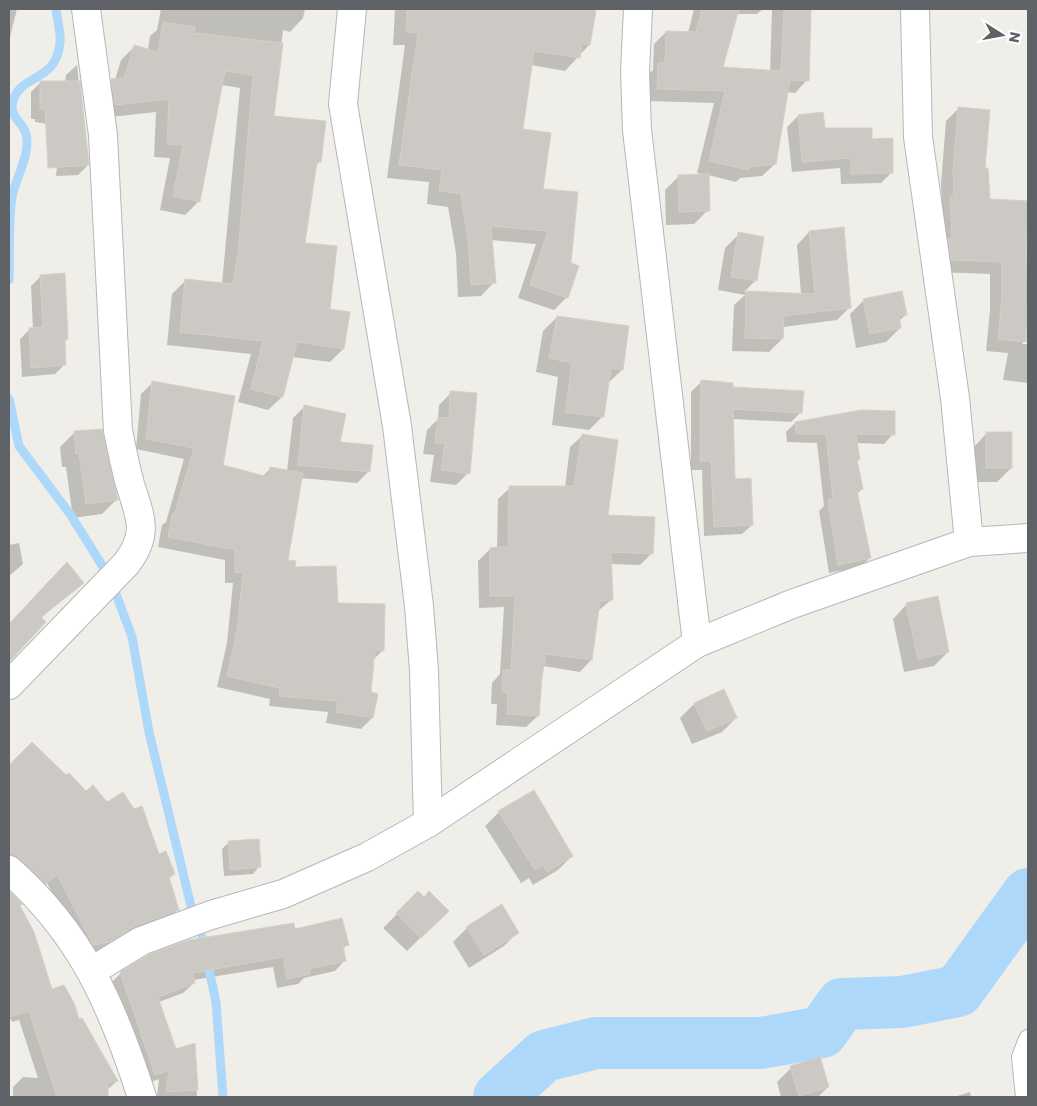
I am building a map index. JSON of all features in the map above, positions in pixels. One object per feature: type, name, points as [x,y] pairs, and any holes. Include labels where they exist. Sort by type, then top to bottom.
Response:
[{"type":"street","points":[[9,684],[126,564],[135,553],[142,524],[124,463],[118,431],[103,135],[86,9]]},
{"type":"street","points":[[352,9],[343,104],[397,426],[419,606],[424,671],[428,823]]},
{"type":"street","points":[[638,9],[635,72],[637,130],[697,643]]},
{"type":"street","points":[[915,9],[918,137],[955,398],[969,542]]},
{"type":"street","points":[[92,972],[141,941],[211,915],[283,894],[367,857],[428,823],[697,643],[792,604],[969,542],[1028,538]]},
{"type":"street","points":[[9,870],[33,891],[57,918],[92,972],[126,1052],[142,1097]]},
{"type":"lane","points":[[1025,1097],[1021,1057],[1028,1039]]},
{"type":"building","points":[[407,9],[583,9],[596,11],[590,45],[582,44],[580,58],[534,51],[523,129],[551,133],[543,189],[578,192],[571,263],[579,266],[568,298],[530,285],[548,231],[491,226],[496,283],[471,285],[468,240],[461,194],[439,191],[442,170],[399,165],[418,33],[406,32]]},
{"type":"building","points":[[702,9],[739,9],[723,67],[781,71],[784,9],[811,9],[809,81],[790,80],[776,164],[750,167],[749,170],[709,161],[725,91],[657,89],[658,63],[665,63],[666,31],[696,32]]},
{"type":"building","points":[[163,22],[195,27],[194,33],[283,43],[274,116],[326,121],[321,162],[317,162],[305,243],[337,246],[330,309],[350,312],[344,349],[297,342],[283,397],[251,389],[263,341],[180,332],[185,279],[233,284],[238,253],[253,75],[225,71],[200,202],[173,196],[183,145],[167,144],[169,99],[115,105],[111,79],[124,78],[134,45],[158,52]]},
{"type":"building","points":[[40,81],[80,81],[89,165],[48,168],[45,109],[40,109]]},
{"type":"building","points":[[958,107],[990,110],[985,168],[988,168],[990,199],[1028,201],[1025,302],[1028,303],[1028,316],[1026,342],[998,339],[1002,297],[1002,262],[951,260],[948,239],[952,237],[950,196],[954,196],[953,171]]},
{"type":"building","points":[[823,112],[825,128],[872,128],[872,139],[893,138],[893,173],[851,174],[851,158],[802,162],[798,115]]},
{"type":"building","points":[[709,174],[710,211],[679,212],[678,175]]},
{"type":"building","points":[[844,227],[851,308],[784,316],[783,339],[745,338],[746,291],[815,294],[809,231]]},
{"type":"building","points":[[738,232],[764,237],[757,281],[731,277]]},
{"type":"building","points":[[65,273],[68,339],[65,340],[66,365],[31,368],[29,328],[43,327],[40,275]]},
{"type":"building","points":[[902,291],[907,315],[899,316],[901,328],[870,334],[863,299]]},
{"type":"building","points":[[557,316],[629,326],[623,370],[611,368],[604,417],[565,412],[572,363],[549,358]]},
{"type":"building","points":[[701,380],[733,383],[733,387],[804,391],[802,413],[733,409],[735,479],[751,478],[753,525],[714,527],[711,461],[700,461]]},
{"type":"building","points":[[152,381],[235,396],[223,465],[268,477],[270,467],[303,473],[288,560],[296,561],[295,567],[336,566],[338,603],[385,604],[384,651],[375,650],[371,692],[378,694],[373,718],[336,712],[338,701],[279,696],[280,688],[227,676],[237,631],[243,572],[235,573],[235,550],[168,537],[173,513],[175,513],[194,448],[146,439]]},
{"type":"building","points":[[450,391],[477,393],[470,474],[441,470],[445,444],[435,443],[438,417],[449,418]]},
{"type":"building","points":[[304,405],[346,414],[340,442],[373,445],[370,472],[298,465]]},
{"type":"building","points":[[861,410],[895,411],[895,435],[856,434],[860,460],[857,460],[863,489],[857,491],[871,558],[838,565],[828,500],[833,499],[826,434],[796,434],[795,422]]},
{"type":"building","points":[[102,429],[118,500],[86,504],[79,453],[76,454],[74,431]]},
{"type":"building","points":[[986,432],[1012,432],[1012,468],[986,468]]},
{"type":"building","points":[[582,434],[618,440],[608,515],[655,517],[653,554],[611,552],[613,600],[600,601],[592,660],[546,654],[539,716],[507,714],[508,693],[502,692],[503,670],[511,670],[515,596],[490,596],[490,548],[508,546],[509,486],[574,486]]},
{"type":"building","points":[[67,562],[84,583],[41,617],[46,622],[9,662],[9,624]]},
{"type":"building","points":[[938,596],[949,652],[918,659],[906,603]]},
{"type":"building","points":[[724,689],[737,718],[707,731],[694,703]]},
{"type":"building","points":[[32,742],[66,775],[69,773],[86,791],[93,785],[107,802],[123,792],[134,809],[142,806],[159,854],[166,851],[175,874],[169,877],[179,910],[135,926],[110,942],[93,945],[57,874],[46,884],[20,859],[9,855],[9,765]]},
{"type":"building","points":[[534,790],[573,856],[547,872],[543,865],[535,870],[498,811]]},
{"type":"building","points":[[259,839],[261,867],[230,870],[228,841]]},
{"type":"building","points":[[9,891],[22,904],[20,906],[34,932],[52,989],[64,985],[74,1003],[79,1019],[82,1018],[118,1081],[108,1083],[108,1097],[57,1097],[29,1011],[9,1017]]},
{"type":"building","points":[[418,891],[424,897],[429,891],[449,911],[421,938],[396,913]]},
{"type":"building","points":[[502,904],[519,933],[484,955],[466,927]]},
{"type":"building","points":[[342,918],[349,945],[343,946],[346,961],[309,969],[310,974],[287,979],[283,957],[192,973],[195,983],[158,997],[176,1049],[195,1043],[198,1090],[166,1092],[169,1070],[155,1075],[120,972],[148,955],[189,940],[294,923],[295,929]]},
{"type":"building","points":[[820,1057],[829,1087],[799,1096],[790,1066]]},
{"type":"waterway","points":[[9,280],[12,197],[25,157],[27,142],[26,134],[14,115],[12,106],[17,92],[45,72],[57,56],[60,39],[56,9]]},
{"type":"waterway","points":[[9,399],[19,446],[70,514],[110,578],[132,637],[149,732],[191,906]]},
{"type":"waterway","points":[[499,1097],[544,1056],[596,1043],[761,1043],[822,1032],[842,1004],[902,1002],[958,991],[1028,894]]},
{"type":"waterway","points":[[202,937],[216,1002],[223,1097]]}]
